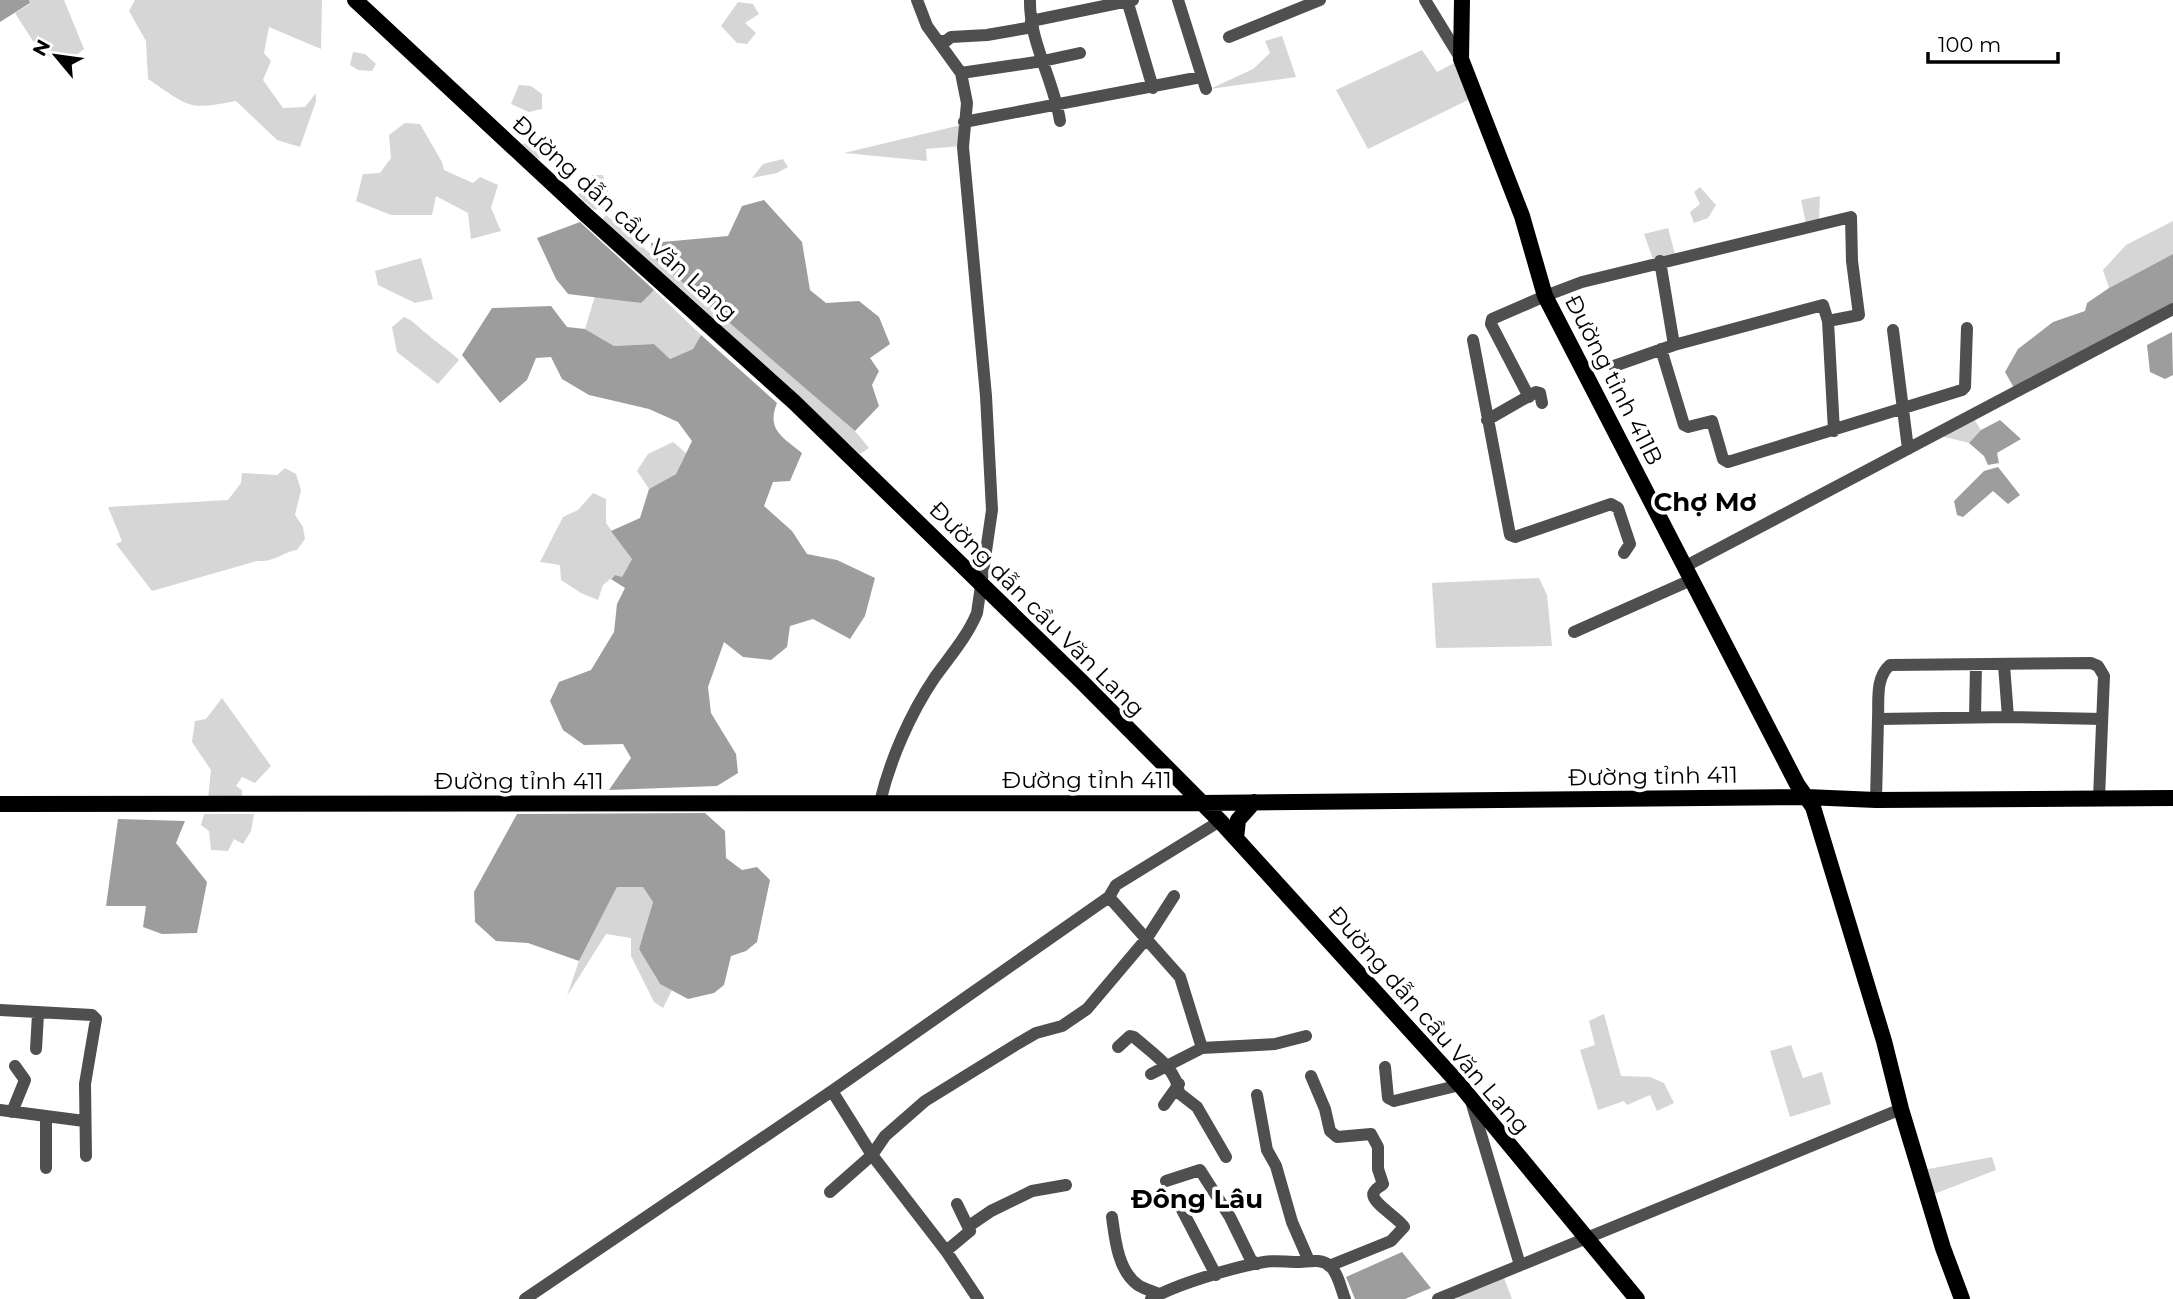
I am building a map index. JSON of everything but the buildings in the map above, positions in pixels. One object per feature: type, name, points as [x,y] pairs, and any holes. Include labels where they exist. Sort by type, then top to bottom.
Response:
[{"type":"main road","name":"Đường dẫn cầu Văn Lang","points":[[355,0],[586,215],[794,402],[1220,821],[1465,1092],[1637,1299]]},
{"type":"main road","name":"Đường tỉnh 411B","points":[[1462,0],[1461,59],[1522,216],[1545,296],[1797,784],[1813,807],[1884,1041],[1900,1109],[1943,1248],[1962,1299]]},
{"type":"main road","points":[[1156,803],[1166,790],[1168,770]]},
{"type":"main road","name":"Đường tỉnh 411","points":[[0,804],[1201,803],[1806,797],[1876,800],[2173,798]]},
{"type":"main road","points":[[1236,838],[1238,820],[1254,802]]},
{"type":"street","points":[[880,802],[889,765],[928,690],[977,613],[992,510],[986,396],[963,147],[967,103],[961,73],[927,26],[916,0]]},
{"type":"street","points":[[1030,0],[1032,24],[1058,105],[1060,121]]},
{"type":"street","points":[[964,122],[1153,88],[1203,83],[1178,0]]},
{"type":"street","points":[[1228,37],[1320,0]]},
{"type":"street","points":[[1425,0],[1461,59]]},
{"type":"street","points":[[938,41],[1032,24],[1129,1],[1153,88]]},
{"type":"street","points":[[961,73],[1080,53]]},
{"type":"street","points":[[1529,397],[1491,322],[1582,282],[1850,217],[1859,315],[1828,321]]},
{"type":"street","points":[[1660,261],[1668,347],[1684,425],[1688,427],[1712,421],[1725,461],[1834,431],[1958,392],[1965,387],[1967,328]]},
{"type":"street","points":[[1614,366],[1668,347],[1819,304],[1826,307],[1828,321],[1834,431]]},
{"type":"street","points":[[1574,632],[1687,573],[1908,449],[2173,309]]},
{"type":"street","points":[[1893,330],[1908,449]]},
{"type":"street","points":[[1473,340],[1509,532],[1515,537],[1611,505],[1618,508],[1630,544],[1624,553]]},
{"type":"street","points":[[1487,420],[1538,392],[1542,403]]},
{"type":"street","points":[[1876,800],[1880,681],[1882,673],[1890,665],[2091,663],[2098,666],[2104,676],[2099,798]]},
{"type":"street","points":[[1975,717],[1976,665]]},
{"type":"street","points":[[2004,665],[2008,717]]},
{"type":"street","points":[[1878,719],[2102,719]]},
{"type":"street","points":[[525,1299],[832,1091],[1109,897],[1116,886],[1220,821]]},
{"type":"street","points":[[830,1192],[872,1155],[885,1136],[925,1101],[1017,1044],[1035,1034],[1062,1026],[1087,1009],[1147,938],[1174,896]]},
{"type":"street","points":[[1109,897],[1180,977],[1202,1048]]},
{"type":"street","points":[[0,1010],[92,1015],[96,1019],[85,1084],[86,1156]]},
{"type":"street","points":[[36,1049],[38,1014]]},
{"type":"street","points":[[1118,1047],[1130,1036],[1134,1037],[1167,1065],[1179,1084],[1180,1095],[1197,1107],[1226,1157]]},
{"type":"street","points":[[1151,1074],[1202,1048],[1275,1044],[1306,1036]]},
{"type":"street","points":[[15,1066],[25,1080],[6,1111],[84,1121]]},
{"type":"street","points":[[1385,1067],[1388,1098],[1394,1101],[1465,1092],[1520,1265]]},
{"type":"street","points":[[1311,1076],[1333,1135],[1371,1135],[1378,1149],[1377,1169],[1383,1184],[1374,1192],[1373,1197],[1375,1202],[1404,1227],[1391,1241],[1329,1266]]},
{"type":"street","points":[[1164,1105],[1179,1084]]},
{"type":"street","points":[[832,1091],[872,1155],[946,1251],[978,1299]]},
{"type":"street","points":[[1257,1095],[1267,1150],[1276,1166],[1292,1222],[1309,1261]]},
{"type":"street","points":[[1447,1297],[1586,1236],[1900,1109]]},
{"type":"street","points":[[46,1117],[46,1168]]},
{"type":"street","points":[[1166,1181],[1200,1170],[1230,1217],[1251,1260],[1257,1264]]},
{"type":"street","points":[[969,1226],[991,1211],[1032,1191],[1066,1185]]},
{"type":"street","points":[[946,1251],[970,1231],[957,1204]]},
{"type":"street","points":[[1179,1204],[1216,1275]]},
{"type":"street","points":[[1112,1217],[1118,1246],[1128,1273],[1155,1297],[1216,1275],[1257,1264],[1319,1261],[1335,1273],[1345,1299]]},
{"type":"shaded area","points":[[0,0],[29,0],[30,3],[0,22]]},
{"type":"shaded area","points":[[29,0],[64,0],[84,49],[64,65],[38,49],[15,13],[30,4]]},
{"type":"shaded area","points":[[135,0],[322,0],[321,49],[269,27],[264,53],[271,61],[263,80],[283,108],[305,107],[316,93],[316,101],[300,147],[277,140],[236,101],[207,106],[189,104],[148,79],[146,41],[129,11]]},
{"type":"shaded area","points":[[738,2],[753,4],[759,14],[745,23],[756,33],[747,44],[737,43],[721,26]]},
{"type":"shaded area","points":[[1282,36],[1296,77],[1210,89],[1253,69],[1270,53],[1265,41]]},
{"type":"shaded area","points":[[1422,50],[1437,72],[1456,62],[1472,98],[1368,149],[1336,90]]},
{"type":"shaded area","points":[[353,52],[365,54],[376,64],[372,71],[358,70],[350,65]]},
{"type":"shaded area","points":[[519,85],[531,86],[542,94],[542,109],[529,112],[511,104]]},
{"type":"shaded area","points":[[405,123],[420,124],[444,170],[473,183],[480,177],[498,185],[491,208],[501,231],[471,239],[468,213],[436,196],[432,215],[391,215],[356,201],[363,174],[380,173],[391,158],[389,135]]},
{"type":"shaded area","points":[[961,125],[960,146],[926,149],[927,161],[844,153]]},
{"type":"shaded area","points":[[546,141],[558,158],[555,162],[544,153],[538,159],[522,144]]},
{"type":"shaded area","points":[[783,159],[788,167],[777,173],[752,178],[763,164]]},
{"type":"shaded area","points":[[592,175],[603,175],[608,192],[600,198],[606,207],[594,210],[578,195],[581,191],[587,195],[593,188]]},
{"type":"shaded area","points":[[1700,187],[1716,205],[1708,218],[1694,223],[1690,212],[1700,204],[1694,192]]},
{"type":"shaded area","points":[[1820,196],[1819,221],[1806,224],[1801,200]]},
{"type":"shaded area","points":[[764,200],[802,242],[810,290],[826,303],[859,301],[879,317],[890,344],[870,358],[879,371],[872,385],[879,406],[855,431],[653,257],[651,243],[728,236],[742,206]]},
{"type":"shaded area","points":[[606,215],[855,431],[869,448],[860,454],[602,220]]},
{"type":"shaded area","points":[[2173,221],[2173,254],[2109,288],[2103,270],[2126,245]]},
{"type":"shaded area","points":[[580,222],[654,290],[641,303],[568,294],[556,279],[537,238]]},
{"type":"shaded area","points":[[1668,228],[1675,254],[1653,259],[1644,234]]},
{"type":"shaded area","points":[[2173,254],[2173,305],[2014,388],[2005,372],[2018,349],[2053,322],[2085,311],[2087,303],[2109,288]]},
{"type":"shaded area","points":[[421,258],[433,299],[415,303],[378,285],[375,271]]},
{"type":"shaded area","points":[[654,290],[701,335],[693,349],[670,359],[654,344],[614,346],[585,329],[595,296],[640,303]]},
{"type":"shaded area","points":[[551,306],[567,327],[585,329],[614,346],[654,344],[670,359],[693,349],[701,335],[777,403],[774,420],[778,432],[802,453],[790,481],[773,482],[764,506],[792,531],[807,554],[837,560],[875,578],[865,616],[850,639],[813,619],[790,626],[787,647],[771,660],[743,657],[724,642],[708,687],[711,713],[736,754],[738,773],[717,786],[609,790],[631,758],[623,744],[584,745],[563,730],[550,701],[559,682],[591,670],[614,632],[617,604],[625,588],[611,579],[615,575],[622,577],[632,559],[611,531],[640,518],[649,489],[676,474],[692,441],[678,422],[649,409],[589,395],[562,379],[551,357],[536,358],[527,380],[500,403],[462,355],[492,308]]},
{"type":"shaded area","points":[[404,317],[459,360],[438,384],[397,352],[392,327]]},
{"type":"shaded area","points":[[2172,332],[2173,375],[2165,379],[2150,372],[2147,345]]},
{"type":"shaded area","points":[[1974,419],[1981,430],[1969,443],[1941,436]]},
{"type":"shaded area","points":[[2000,420],[2021,439],[1997,453],[1999,463],[1988,465],[1984,456],[1969,443],[1981,430]]},
{"type":"shaded area","points":[[673,442],[686,453],[676,474],[649,489],[637,471],[648,454]]},
{"type":"shaded area","points":[[1998,467],[2020,495],[2008,504],[1993,491],[1963,517],[1957,515],[1954,501],[1984,471]]},
{"type":"shaded area","points":[[285,468],[296,474],[301,490],[295,515],[303,527],[305,539],[297,550],[152,591],[116,544],[122,541],[108,507],[228,500],[241,483],[242,473],[277,475]]},
{"type":"shaded area","points":[[593,493],[606,499],[606,523],[632,559],[622,577],[615,575],[603,585],[598,600],[561,580],[560,565],[540,562],[563,517],[578,510]]},
{"type":"shaded area","points":[[1539,578],[1547,595],[1552,646],[1436,648],[1432,583]]},
{"type":"shaded area","points":[[222,698],[271,766],[255,783],[242,777],[236,786],[242,790],[242,798],[208,799],[211,770],[192,742],[195,721],[206,719]]},
{"type":"shaded area","points":[[705,813],[725,831],[726,858],[742,870],[757,867],[770,880],[757,942],[746,951],[731,956],[724,985],[714,993],[688,999],[660,984],[639,949],[653,902],[643,887],[617,887],[579,961],[528,943],[496,941],[475,922],[474,892],[517,814]]},
{"type":"shaded area","points":[[204,814],[254,814],[251,831],[243,844],[234,839],[228,851],[211,850],[209,831],[201,825]]},
{"type":"shaded area","points":[[118,819],[185,821],[176,843],[207,882],[197,933],[162,934],[143,927],[146,906],[106,906]]},
{"type":"shaded area","points":[[617,887],[643,887],[653,902],[639,949],[660,984],[672,990],[663,1008],[654,1002],[631,956],[631,938],[606,934],[567,996],[579,961]]},
{"type":"shaded area","points":[[1604,1014],[1621,1076],[1650,1077],[1664,1083],[1674,1103],[1657,1111],[1650,1095],[1627,1105],[1624,1101],[1598,1110],[1580,1050],[1595,1045],[1589,1021]]},
{"type":"shaded area","points":[[1791,1045],[1803,1078],[1822,1072],[1831,1104],[1790,1117],[1770,1051]]},
{"type":"shaded area","points":[[1992,1157],[1996,1170],[1929,1196],[1923,1170]]},
{"type":"shaded area","points":[[1402,1252],[1431,1288],[1405,1299],[1355,1299],[1346,1277]]},
{"type":"shaded area","points":[[1504,1278],[1512,1299],[1457,1299],[1458,1297]]},
{"type":"district","name":"Chợ Mơ","points":[[1705,502]]},
{"type":"district","name":"Đông Lâu","points":[[1197,1199]]}]
